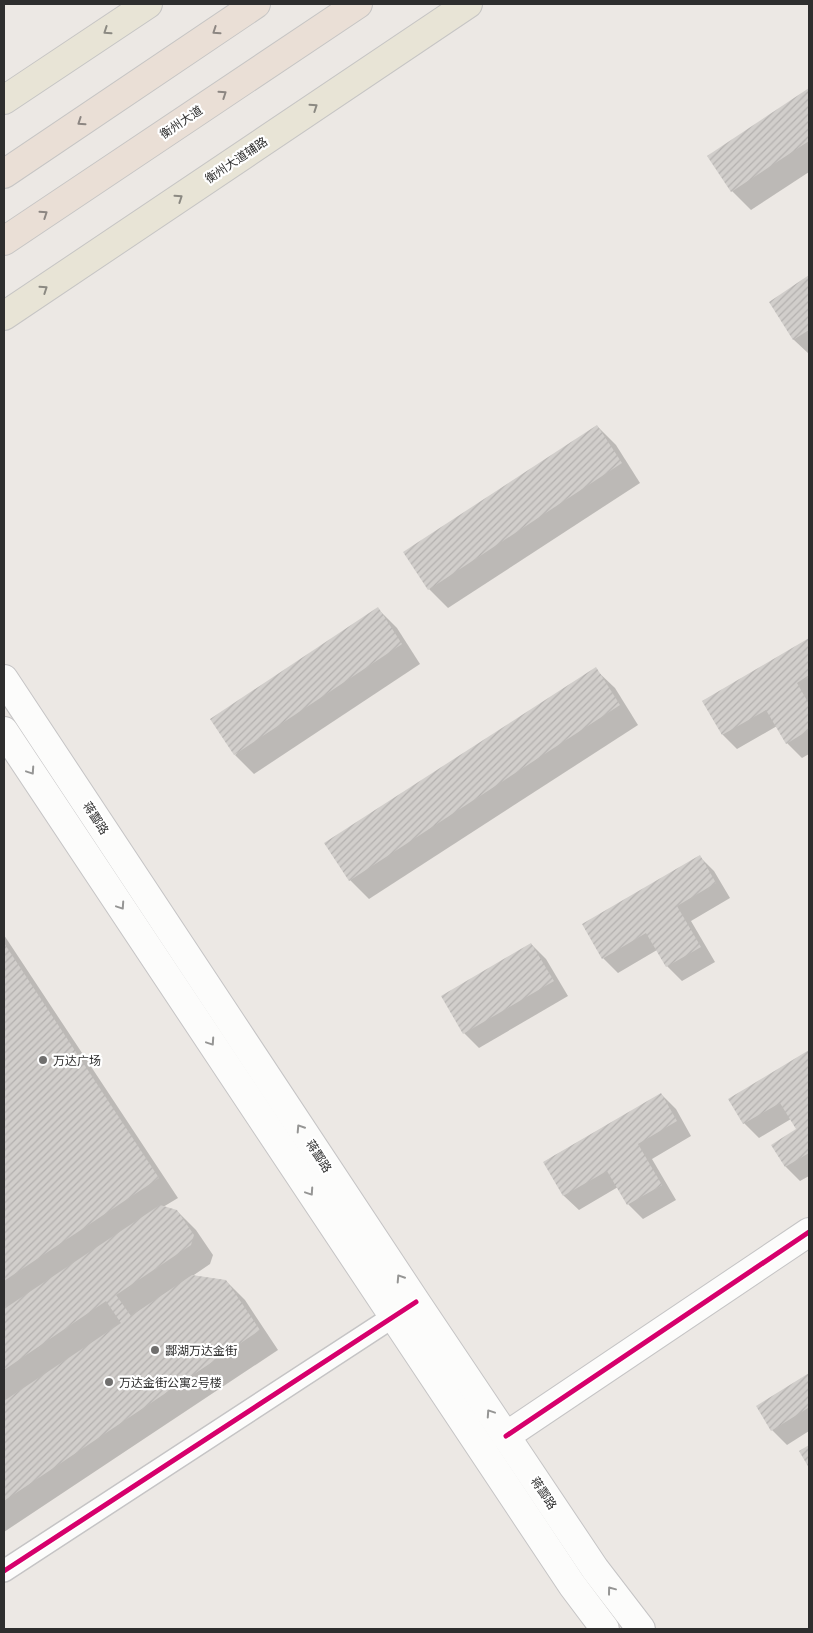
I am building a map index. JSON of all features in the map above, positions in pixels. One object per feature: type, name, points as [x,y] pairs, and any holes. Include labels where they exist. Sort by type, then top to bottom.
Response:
[{"type":"highway","points":[[4,174],[256,4]]},
{"type":"highway","name":"衡州大道","points":[[4,241],[358,4]]},
{"type":"main road","points":[[4,100],[148,4]]},
{"type":"main road","name":"衡州大道辅路","points":[[4,316],[468,4]]},
{"type":"main road","name":"蒋酃路","points":[[4,679],[595,1569],[641,1629]]},
{"type":"main road","points":[[4,730],[572,1585],[606,1629]]},
{"type":"main road","points":[[506,1436],[809,1232]]},
{"type":"street","points":[[4,1571],[416,1302]]},
{"type":"building","points":[[809,88],[809,141],[731,192],[707,156]]},
{"type":"building","points":[[809,275],[809,330],[793,340],[769,302]]},
{"type":"building","points":[[597,425],[622,463],[428,590],[403,552]]},
{"type":"building","points":[[378,607],[402,644],[234,755],[210,719]]},
{"type":"building","points":[[809,638],[809,675],[797,683],[809,704],[809,730],[786,744],[766,710],[722,735],[702,701]]},
{"type":"building","points":[[596,667],[620,705],[349,881],[324,843]]},
{"type":"building","points":[[700,855],[716,883],[677,906],[701,947],[666,967],[646,933],[602,959],[582,924]]},
{"type":"building","name":"万达广场","points":[[4,943],[159,1178],[4,1281]]},
{"type":"building","points":[[531,943],[554,981],[463,1034],[441,996]]},
{"type":"building","points":[[809,1050],[809,1153],[785,1167],[771,1145],[796,1129],[780,1103],[743,1124],[728,1099]]},
{"type":"building","points":[[661,1093],[677,1121],[638,1144],[662,1185],[627,1205],[607,1171],[563,1196],[543,1162]]},
{"type":"building","name":"酃湖万达金街","points":[[160,1205],[177,1210],[194,1235],[191,1245],[116,1295],[131,1316],[192,1275],[226,1280],[260,1330],[4,1501],[4,1401],[121,1323],[106,1301],[4,1370],[4,1309]]},
{"type":"building","points":[[809,1373],[809,1411],[808,1408],[771,1431],[756,1406]]},
{"type":"building","points":[[809,1445],[809,1468],[799,1451]]},
{"type":"cycle path","points":[[506,1436],[809,1232]]},
{"type":"cycle path","points":[[4,1571],[416,1302]]},
{"type":"place","name":"万达广场","points":[[43,1060]]},
{"type":"place","name":"酃湖万达金街","points":[[155,1350]]},
{"type":"place","name":"万达金街公寓2号楼","points":[[109,1382]]}]
